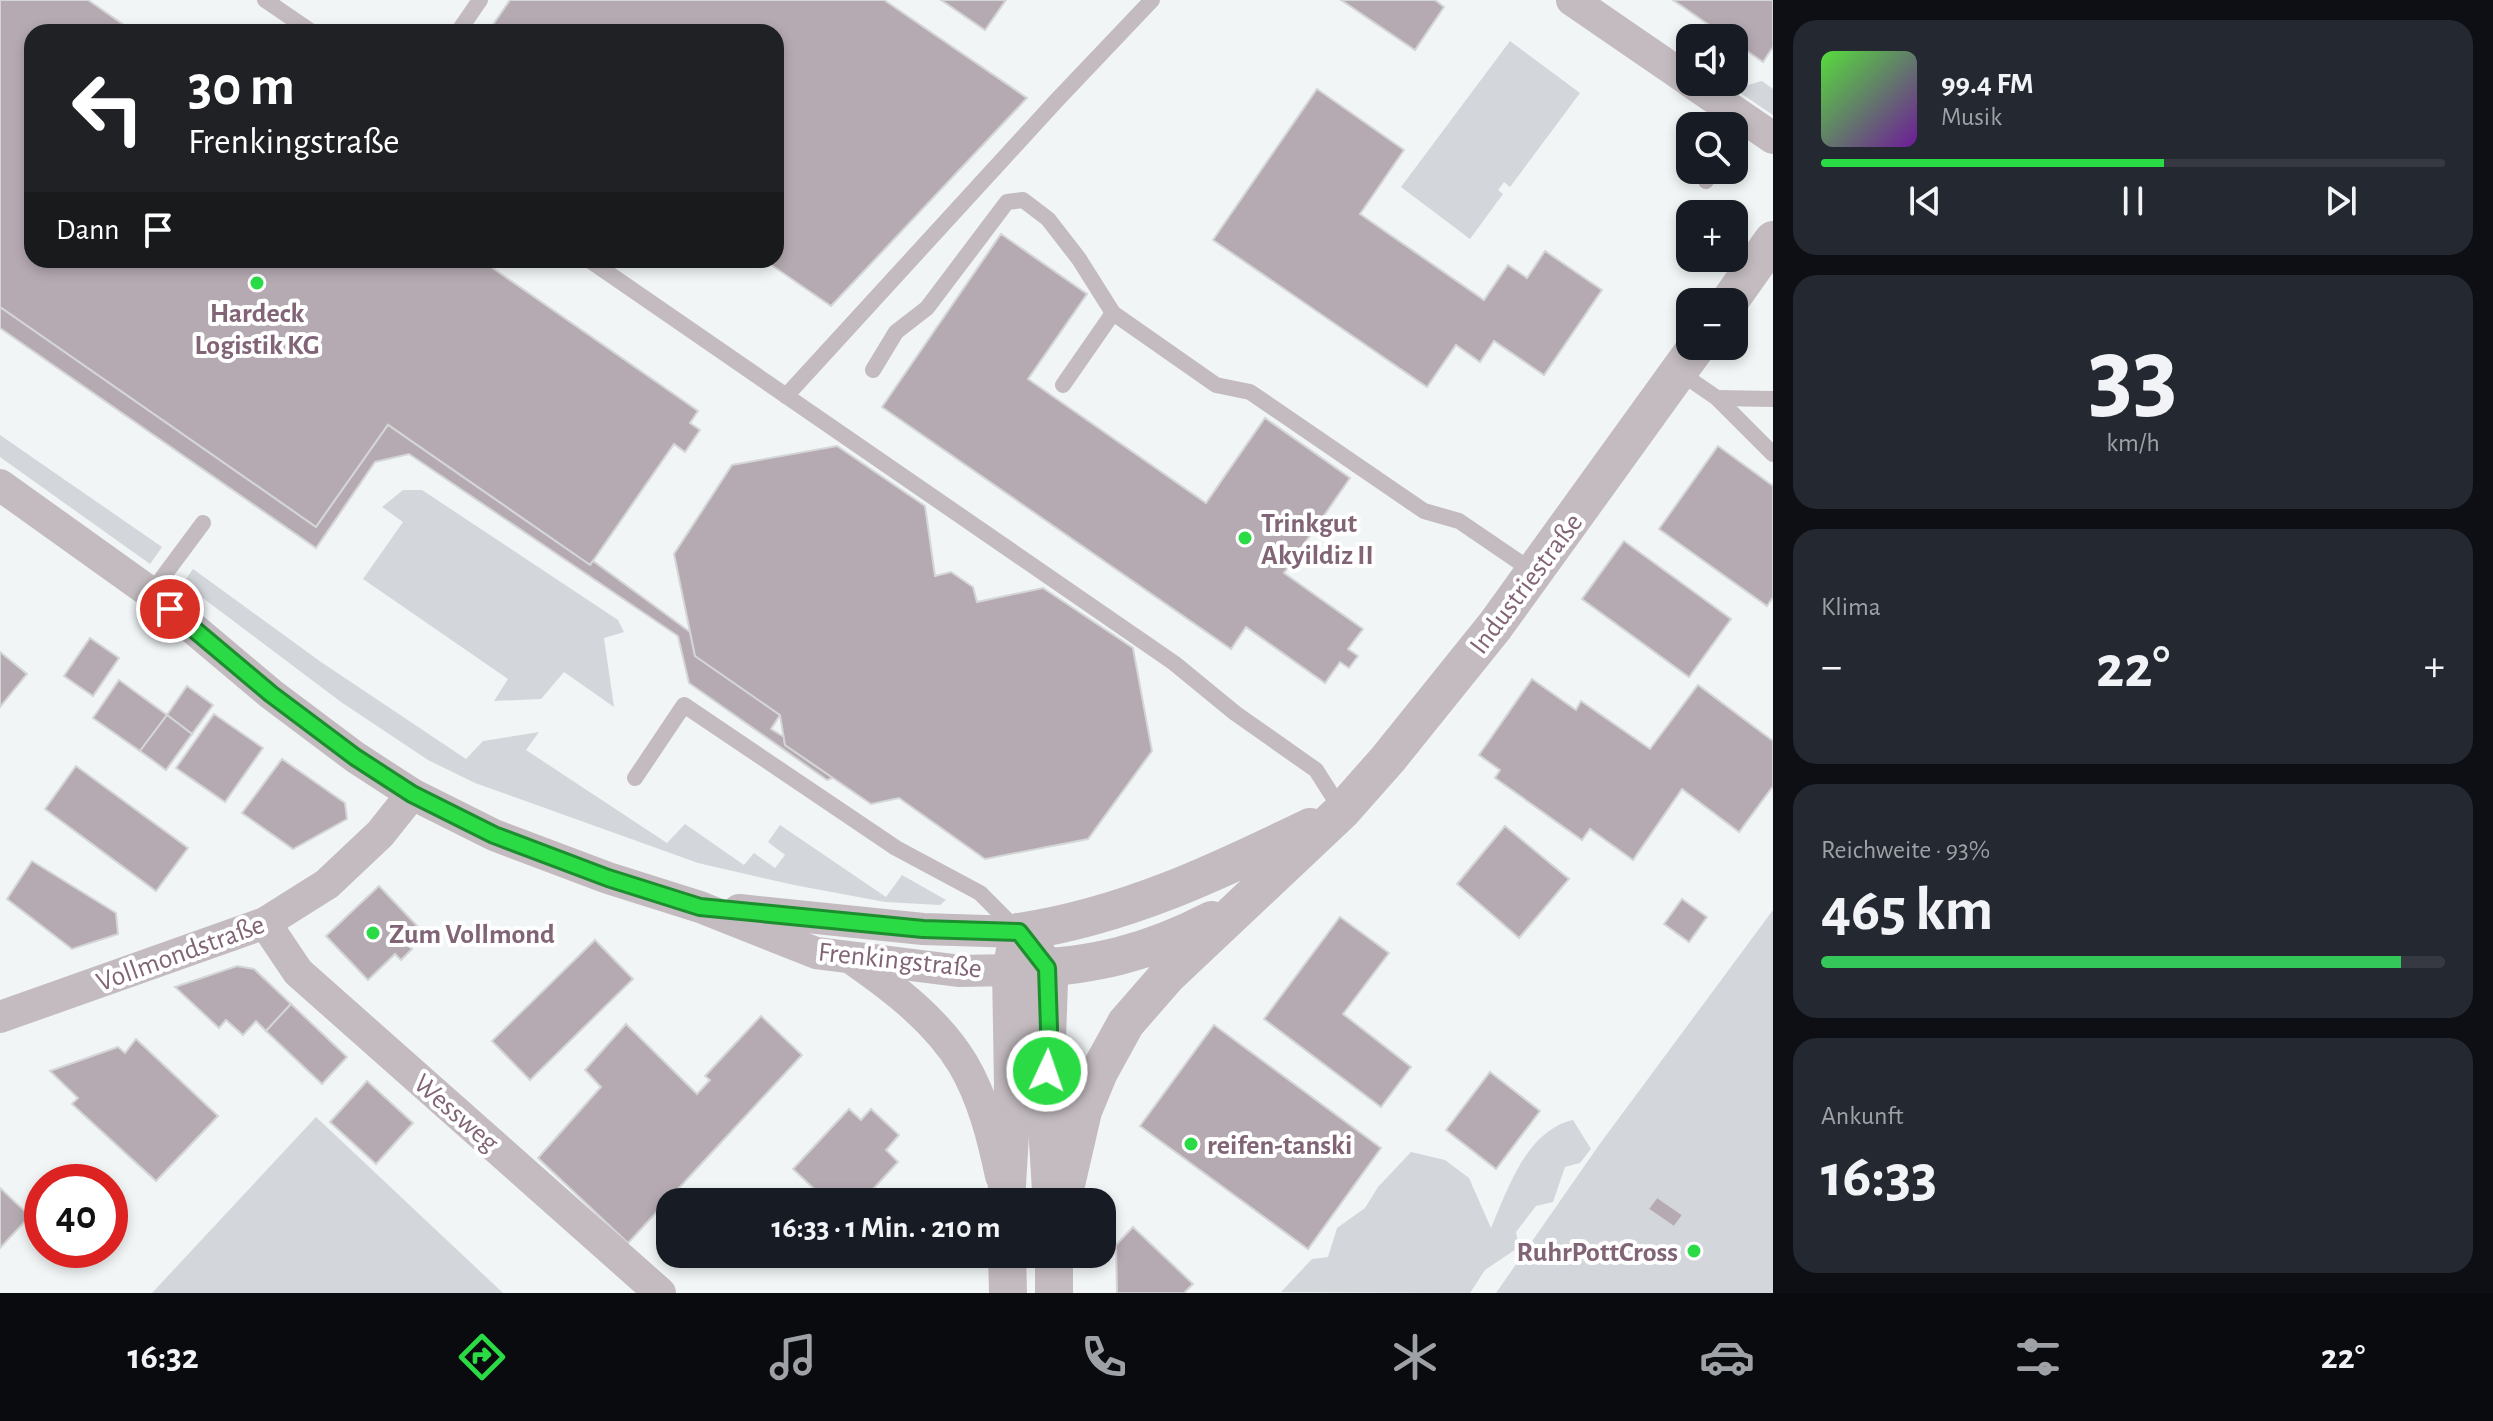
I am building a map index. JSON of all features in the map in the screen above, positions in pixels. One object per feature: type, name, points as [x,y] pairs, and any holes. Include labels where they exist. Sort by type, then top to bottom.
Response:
[{"type":"street","points":[[1572,0],[1676,72]]},
{"type":"street","points":[[1706,96],[1723,112]]},
{"type":"street","points":[[1748,130],[1773,138]]},
{"type":"street","points":[[1739,288],[1773,240]]},
{"type":"street","name":"Industriestraße","points":[[1065,1188],[1083,1111],[1099,1072],[1126,1023],[1167,976],[1342,811],[1455,678],[1687,360]]},
{"type":"street","name":"Frenkingstraße","points":[[0,485],[151,593],[271,694],[355,757],[412,794],[494,835],[608,878],[700,907],[816,953],[960,971],[1029,969]]},
{"type":"street","name":"Vollmondstraße","points":[[0,1017],[265,923],[327,884],[380,834],[412,794]]},
{"type":"street","name":"Industriestraße","points":[[1019,932],[1063,926],[1162,895],[1223,870],[1342,811]]},
{"type":"street","name":"Industriestraße","points":[[1029,969],[1129,955],[1184,935],[1246,903]]},
{"type":"street","name":"Frenkingstraße","points":[[700,907],[923,929],[1019,932]]},
{"type":"street","name":"Wessweg","points":[[265,923],[298,972],[660,1293]]},
{"type":"street","points":[[1019,932],[1049,1028],[1045,1092],[1051,1188]]},
{"type":"street","points":[[852,959],[915,1007],[962,1063],[993,1138],[1004,1188]]},
{"type":"street","points":[[1007,1188],[1013,1084],[1029,969]]},
{"type":"street","points":[[1007,1268],[1008,1293]]},
{"type":"street","points":[[1054,1268],[1054,1293]]},
{"type":"lane","points":[[265,0],[300,24]]},
{"type":"lane","points":[[464,24],[480,0]]},
{"type":"lane","points":[[786,396],[1152,0]]},
{"type":"lane","points":[[873,370],[896,332],[927,308],[1007,202],[1023,200],[1048,219],[1079,259],[1113,313],[1216,385],[1250,392],[1424,511],[1459,521],[1534,572]]},
{"type":"lane","points":[[601,268],[1174,663],[1235,713],[1316,770],[1342,811]]},
{"type":"lane","points":[[1063,385],[1113,313]]},
{"type":"lane","points":[[1689,360],[1717,398],[1773,454]]},
{"type":"lane","points":[[1717,398],[1765,398],[1773,409]]},
{"type":"lane","points":[[151,593],[203,523]]},
{"type":"lane","points":[[635,778],[684,705],[896,848],[980,893],[1019,932]]},
{"type":"shaded area","points":[[1510,41],[1580,93],[1510,187],[1504,182],[1498,190],[1503,194],[1470,239],[1401,187]]},
{"type":"shaded area","points":[[1762,81],[1773,89],[1773,115],[1745,96],[1748,96],[1748,85]]},
{"type":"shaded area","points":[[0,435],[162,547],[150,564],[0,457]]},
{"type":"shaded area","points":[[403,490],[422,490],[618,620],[624,632],[604,638],[614,707],[564,672],[541,699],[494,701],[508,679],[363,579],[403,522],[382,507]]},
{"type":"shaded area","points":[[193,569],[321,662],[466,759],[483,741],[539,732],[526,750],[667,843],[685,824],[744,865],[754,853],[775,868],[785,855],[768,842],[780,825],[886,897],[902,875],[946,900],[940,905],[885,902],[698,863],[475,783],[428,760],[341,702],[183,583]]},
{"type":"shaded area","points":[[1773,910],[1773,1293],[1496,1293],[1599,1145]]},
{"type":"shaded area","points":[[316,1117],[503,1293],[152,1293]]},
{"type":"shaded area","points":[[1573,1120],[1591,1149],[1580,1163],[1565,1167],[1553,1202],[1536,1206],[1516,1232],[1519,1247],[1485,1270],[1470,1293],[1281,1292],[1312,1259],[1328,1257],[1337,1228],[1365,1208],[1378,1187],[1411,1152],[1445,1160],[1469,1178],[1491,1228],[1512,1180],[1531,1149],[1557,1126]]},
{"type":"building","name":"Hardeck Logistik KG","points":[[0,0],[88,0],[122,24],[24,24],[24,268],[492,268],[698,411],[690,423],[700,430],[685,452],[674,444],[590,565],[388,425],[316,527],[0,307]]},
{"type":"building","points":[[510,0],[884,0],[1027,98],[831,306],[776,268],[784,268],[784,24],[494,24]]},
{"type":"building","points":[[941,0],[1006,0],[985,30]]},
{"type":"building","points":[[1341,0],[1435,0],[1444,7],[1415,50]]},
{"type":"building","points":[[1673,0],[1773,0],[1773,47],[1763,62],[1748,52],[1748,24],[1708,24]]},
{"type":"building","points":[[1317,89],[1404,150],[1360,214],[1484,300],[1508,265],[1527,278],[1545,251],[1602,290],[1544,375],[1494,341],[1480,362],[1456,345],[1427,387],[1213,240]]},
{"type":"building","points":[[1001,234],[1087,294],[1028,379],[1206,503],[1265,418],[1350,478],[1284,573],[1363,629],[1348,649],[1358,656],[1349,668],[1340,662],[1325,683],[1246,627],[1231,649],[882,407]]},
{"type":"building","points":[[0,307],[316,527],[388,425],[590,565],[593,561],[690,632],[695,656],[780,715],[771,729],[784,737],[785,745],[833,778],[827,780],[689,683],[678,636],[409,454],[375,462],[316,548],[0,328]]},
{"type":"building","points":[[837,446],[925,506],[935,576],[951,572],[973,587],[977,602],[1043,588],[1133,648],[1152,751],[1088,839],[985,859],[899,798],[871,804],[785,745],[780,715],[695,656],[674,554],[732,465]]},
{"type":"building","points":[[1718,446],[1773,486],[1773,597],[1767,606],[1659,529]]},
{"type":"building","points":[[1624,541],[1731,619],[1689,677],[1582,599]]},
{"type":"building","points":[[90,638],[119,658],[93,696],[64,676]]},
{"type":"building","points":[[0,652],[27,674],[0,707]]},
{"type":"building","points":[[1532,679],[1576,710],[1581,701],[1650,749],[1698,685],[1773,741],[1773,786],[1739,832],[1682,789],[1633,860],[1590,829],[1582,840],[1495,778],[1500,770],[1479,755]]},
{"type":"building","points":[[119,680],[167,715],[140,751],[93,718]]},
{"type":"building","points":[[187,686],[213,705],[192,734],[167,715]]},
{"type":"building","points":[[214,714],[263,748],[225,802],[176,768]]},
{"type":"building","points":[[167,715],[192,734],[166,770],[140,751]]},
{"type":"building","points":[[282,759],[345,803],[347,819],[293,849],[242,813]]},
{"type":"building","points":[[76,766],[188,848],[156,891],[45,809]]},
{"type":"building","points":[[1505,826],[1569,879],[1519,938],[1457,884]]},
{"type":"building","points":[[32,861],[116,913],[118,934],[72,949],[7,899]]},
{"type":"building","name":"Zum Vollmond","points":[[379,886],[421,930],[406,944],[412,949],[401,960],[395,954],[368,980],[326,936]]},
{"type":"building","points":[[1682,899],[1707,917],[1689,942],[1664,924]]},
{"type":"building","points":[[1340,917],[1389,953],[1343,1014],[1411,1067],[1381,1107],[1264,1019]]},
{"type":"building","points":[[595,940],[633,979],[530,1080],[492,1041]]},
{"type":"building","points":[[237,966],[254,969],[291,1004],[266,1031],[256,1021],[243,1035],[226,1020],[219,1028],[175,987]]},
{"type":"building","points":[[291,1004],[347,1057],[322,1084],[266,1031]]},
{"type":"building","points":[[761,1016],[802,1055],[679,1188],[656,1188],[656,1213],[628,1243],[538,1158],[601,1087],[585,1070],[626,1024],[697,1094],[710,1080],[705,1076]]},
{"type":"building","points":[[1214,1025],[1381,1148],[1308,1249],[1140,1126]]},
{"type":"building","points":[[136,1039],[218,1116],[156,1181],[72,1104],[78,1098],[50,1071],[118,1047],[125,1053]]},
{"type":"building","points":[[1490,1072],[1540,1111],[1496,1169],[1446,1130]]},
{"type":"building","points":[[367,1081],[413,1123],[376,1164],[330,1122]]},
{"type":"building","points":[[849,1109],[861,1120],[871,1109],[899,1135],[886,1150],[898,1162],[874,1188],[813,1188],[793,1169]]},
{"type":"building","points":[[0,1188],[24,1210],[24,1222],[0,1248]]},
{"type":"building","points":[[1657,1197],[1683,1215],[1674,1227],[1648,1209]]},
{"type":"building","points":[[1133,1227],[1193,1284],[1184,1293],[1117,1293],[1116,1245]]},
{"type":"place","name":"Hardeck Logistik KG","points":[[257,283]]},
{"type":"place","name":"Trinkgut Akyildiz II","points":[[1245,538]]},
{"type":"place","name":"Zum Vollmond","points":[[373,933]]},
{"type":"place","name":"reifen-tanski","points":[[1191,1144]]},
{"type":"place","name":"RuhrPottCross","points":[[1694,1251]]},
{"type":"route","points":[[170,609],[271,694],[355,757],[412,794],[494,835],[608,878],[700,907],[923,929],[1019,932],[1047,968],[1047,1071]]}]
